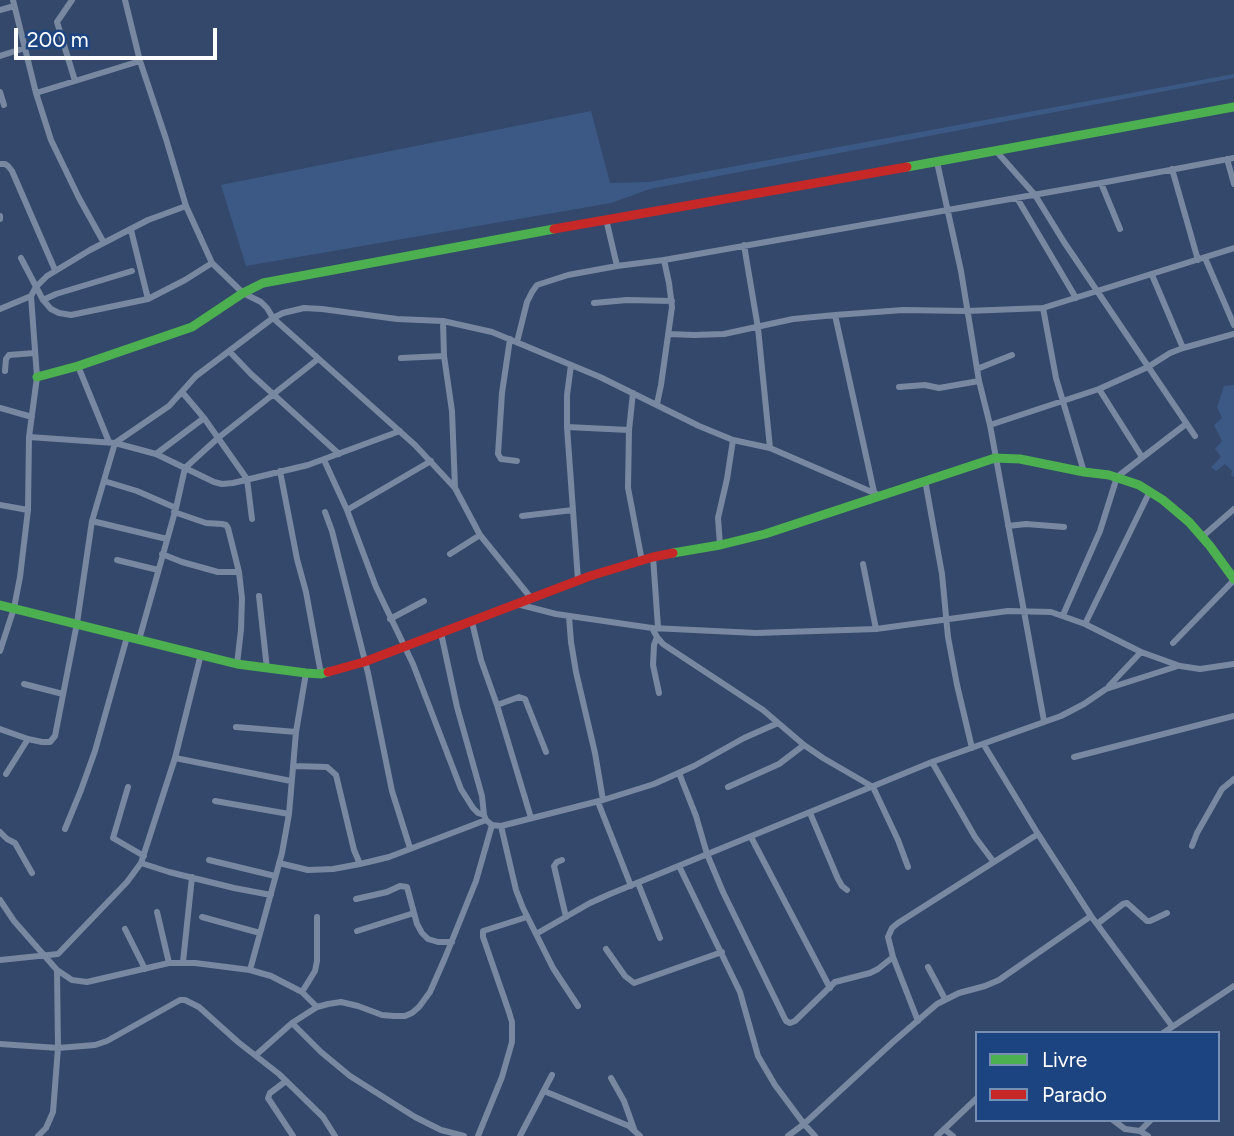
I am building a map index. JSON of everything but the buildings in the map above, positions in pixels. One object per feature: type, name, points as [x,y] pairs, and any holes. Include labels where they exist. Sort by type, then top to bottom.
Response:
[{"type":"street","points":[[72,0],[57,22],[75,81]]},
{"type":"street","points":[[125,0],[140,61],[186,206],[212,263],[243,293],[261,302],[273,318],[430,461],[455,488],[480,536],[531,598]]},
{"type":"street","points":[[0,10],[13,3],[36,93],[57,151],[104,243]]},
{"type":"street","points":[[0,56],[25,48]]},
{"type":"street","points":[[36,93],[140,61]]},
{"type":"street","points":[[0,92],[4,105]]},
{"type":"street","points":[[37,377],[78,366],[192,327],[263,283],[1234,107]]},
{"type":"street","points":[[997,152],[1035,195],[1064,243],[1195,436]]},
{"type":"street","points":[[517,461],[501,459],[498,454],[502,393],[514,341],[527,302],[537,285],[568,275],[617,266],[1101,184],[1230,158],[1234,184]]},
{"type":"street","points":[[937,162],[961,271],[979,382],[990,425],[1044,721]]},
{"type":"street","points":[[0,164],[5,164],[12,171],[55,270]]},
{"type":"street","points":[[1172,169],[1202,259],[1234,325]]},
{"type":"street","points":[[1101,184],[1120,229]]},
{"type":"street","points":[[1017,198],[1076,298]]},
{"type":"street","points":[[0,651],[14,608],[28,510],[29,437],[37,377],[31,296],[36,287],[55,270],[158,216],[186,206]]},
{"type":"street","points":[[606,219],[617,266]]},
{"type":"street","points":[[131,230],[148,299]]},
{"type":"street","points":[[744,245],[758,328],[770,448]]},
{"type":"street","points":[[668,334],[724,334],[793,319],[903,310],[1042,308],[1234,248]]},
{"type":"street","points":[[21,258],[43,300],[51,309],[71,315],[148,299],[212,263]]},
{"type":"street","points":[[657,404],[672,301],[664,260]]},
{"type":"street","points":[[43,300],[132,271]]},
{"type":"street","points":[[1152,275],[1183,348]]},
{"type":"street","points":[[0,309],[31,296]]},
{"type":"street","points":[[594,303],[627,300],[672,301]]},
{"type":"street","points":[[112,443],[169,406],[195,376],[273,318],[304,308],[322,309],[397,319],[443,321],[492,332],[633,393],[699,426],[733,440],[770,448],[878,494]]},
{"type":"street","points":[[1042,308],[1056,378],[1084,472]]},
{"type":"street","points":[[835,315],[878,494]]},
{"type":"street","points":[[443,321],[444,356],[452,411],[455,488]]},
{"type":"street","points":[[990,425],[1099,389],[1183,348],[1234,334]]},
{"type":"street","points":[[229,351],[339,454]]},
{"type":"street","points":[[5,371],[9,355],[35,353]]},
{"type":"street","points":[[977,369],[1012,355]]},
{"type":"street","points":[[401,358],[444,356]]},
{"type":"street","points":[[139,639],[185,468],[318,359]]},
{"type":"street","points":[[571,365],[567,427],[578,580]]},
{"type":"street","points":[[0,729],[41,741],[53,740],[57,732],[78,623],[92,521],[112,443],[78,366]]},
{"type":"street","points":[[899,387],[939,387],[979,382]]},
{"type":"street","points":[[1099,389],[1142,457]]},
{"type":"street","points":[[182,392],[247,479],[252,519]]},
{"type":"street","points":[[633,393],[628,488],[642,561]]},
{"type":"street","points":[[0,408],[32,417]]},
{"type":"street","points":[[156,454],[204,418]]},
{"type":"street","points":[[1063,615],[1100,531],[1118,478],[1186,424]]},
{"type":"street","points":[[567,427],[629,430]]},
{"type":"street","points":[[29,437],[112,443],[156,454],[222,484],[324,460],[400,432]]},
{"type":"street","points":[[720,545],[719,518],[733,440]]},
{"type":"street","points":[[0,605],[237,664],[321,674],[365,662],[578,580],[653,557],[765,534],[878,494],[995,458],[1020,459],[1118,478],[1150,491],[1189,522],[1233,575],[1173,643]]},
{"type":"street","points":[[324,460],[347,510],[376,587],[405,647],[467,800],[487,820],[501,826],[654,784],[778,723]]},
{"type":"street","points":[[347,510],[430,461]]},
{"type":"street","points":[[280,471],[321,674]]},
{"type":"street","points":[[925,480],[942,574],[947,637],[972,748]]},
{"type":"street","points":[[104,481],[144,494],[206,523],[226,525],[239,572],[242,598],[237,664]]},
{"type":"street","points":[[1085,624],[1150,491]]},
{"type":"street","points":[[0,505],[28,510]]},
{"type":"street","points":[[1202,537],[1234,509]]},
{"type":"street","points":[[522,516],[573,510]]},
{"type":"street","points":[[325,512],[365,662],[392,792],[410,848]]},
{"type":"street","points":[[92,521],[167,540]]},
{"type":"street","points":[[1008,526],[1026,524],[1064,527]]},
{"type":"street","points":[[450,554],[480,536]]},
{"type":"street","points":[[162,554],[200,568],[218,572],[239,572]]},
{"type":"street","points":[[653,557],[657,637],[663,644],[742,696],[804,745],[873,787],[908,867]]},
{"type":"street","points":[[117,560],[158,570]]},
{"type":"street","points":[[863,564],[876,629]]},
{"type":"street","points":[[259,596],[267,669]]},
{"type":"street","points":[[390,619],[424,601]]},
{"type":"street","points":[[517,604],[569,617],[655,628],[757,633],[876,629],[1025,610],[1051,612],[1085,624],[1141,652],[1180,666],[1200,669],[1234,664]]},
{"type":"street","points":[[569,617],[576,672],[595,753],[600,801],[660,938]]},
{"type":"street","points":[[472,622],[481,660],[531,818]]},
{"type":"street","points":[[256,1055],[292,1023],[317,1007],[341,1002],[382,1015],[405,1016],[412,1013],[430,992],[452,942],[476,881],[487,820],[457,707],[441,633]]},
{"type":"street","points":[[65,829],[95,751],[127,637]]},
{"type":"street","points":[[657,637],[653,664],[659,693]]},
{"type":"street","points":[[536,934],[590,903],[707,854],[932,762],[1061,716],[1107,689],[1141,652]]},
{"type":"street","points":[[0,960],[53,956],[61,952],[127,882],[143,860],[175,758],[201,654]]},
{"type":"street","points":[[1107,689],[1180,666]]},
{"type":"street","points":[[250,970],[279,863],[289,814],[296,732],[306,673]]},
{"type":"street","points":[[24,684],[63,694]]},
{"type":"street","points":[[496,705],[519,697],[525,699],[546,752]]},
{"type":"street","points":[[1074,757],[1234,716]]},
{"type":"street","points":[[236,727],[296,732]]},
{"type":"street","points":[[6,774],[28,739]]},
{"type":"street","points":[[728,787],[779,764],[804,745]]},
{"type":"street","points":[[984,745],[1091,916],[1172,1026]]},
{"type":"street","points":[[175,758],[291,781]]},
{"type":"street","points":[[932,762],[975,837],[993,861]]},
{"type":"street","points":[[293,766],[321,765],[333,770],[337,775],[354,850],[360,864]]},
{"type":"street","points":[[679,773],[723,892],[786,1021],[795,1021],[835,982],[878,969],[893,957]]},
{"type":"street","points":[[1192,846],[1222,789],[1234,779]]},
{"type":"street","points":[[128,787],[112,836],[114,839],[143,860],[192,877],[271,895]]},
{"type":"street","points":[[215,801],[289,814]]},
{"type":"street","points":[[810,813],[838,879],[847,890]]},
{"type":"street","points":[[279,863],[308,870],[360,864],[390,856],[487,820]]},
{"type":"street","points":[[501,826],[516,890],[527,917],[553,968],[578,1006]]},
{"type":"street","points":[[0,832],[15,843],[32,873]]},
{"type":"street","points":[[918,1021],[893,957],[888,937],[892,928],[1038,834]]},
{"type":"street","points":[[751,837],[830,988]]},
{"type":"street","points":[[0,844],[7,839]]},
{"type":"street","points":[[209,860],[275,876]]},
{"type":"street","points":[[562,860],[554,866],[566,917]]},
{"type":"street","points":[[679,866],[740,992],[758,1056],[775,1085],[815,1136]]},
{"type":"street","points":[[183,962],[192,877]]},
{"type":"street","points":[[356,899],[407,887],[417,924],[428,939],[452,942]]},
{"type":"street","points":[[0,900],[57,970],[72,980],[87,982],[183,962],[250,970],[271,976],[302,992],[317,1007]]},
{"type":"street","points":[[1097,924],[1127,903],[1150,921],[1167,913]]},
{"type":"street","points":[[157,912],[169,963]]},
{"type":"street","points":[[357,931],[414,913]]},
{"type":"street","points":[[788,1136],[804,1125],[937,1004],[959,993],[999,980],[1091,916]]},
{"type":"street","points":[[202,917],[260,933]]},
{"type":"street","points":[[302,992],[315,971],[317,917]]},
{"type":"street","points":[[478,1136],[502,1077],[512,1042],[512,1023],[483,932],[527,917]]},
{"type":"street","points":[[125,929],[145,969]]},
{"type":"street","points":[[606,949],[625,976],[634,983],[722,952]]},
{"type":"street","points":[[928,967],[946,999]]},
{"type":"street","points":[[38,1136],[46,1128],[54,1112],[58,1048],[57,970]]},
{"type":"street","points":[[1166,1031],[1234,986]]},
{"type":"street","points":[[0,1044],[82,1048],[107,1041],[183,999],[199,1007],[286,1081],[323,1117],[335,1136]]},
{"type":"street","points":[[292,1023],[350,1076],[440,1133],[464,1136]]},
{"type":"street","points":[[520,1136],[552,1075]]},
{"type":"street","points":[[611,1078],[624,1101],[634,1129],[640,1136]]},
{"type":"street","points":[[286,1081],[270,1093],[268,1098],[293,1136]]},
{"type":"street","points":[[544,1091],[634,1129]]},
{"type":"street","points":[[937,1136],[975,1100]]},
{"type":"street","points":[[1116,1122],[1125,1129],[1140,1131],[1149,1136]]},
{"type":"street","points":[[1140,1131],[1149,1122]]},
{"type":"street","points":[[944,1129],[953,1136]]},
{"type":"water","points":[[1234,74],[1234,78],[650,189],[611,203],[246,266],[221,185],[591,111],[610,183],[649,182]]},
{"type":"water","points":[[1234,385],[1234,477],[1225,464],[1216,471],[1211,467],[1221,457],[1215,449],[1222,441],[1214,425],[1222,418],[1217,407],[1224,386]]},
{"type":"traffic: fast","points":[[907,167],[1234,107]]},
{"type":"traffic: fast","points":[[37,377],[78,366],[192,327],[263,283],[554,229]]},
{"type":"traffic: fast","points":[[673,553],[765,534],[995,458],[1020,459],[1109,475],[1139,485],[1163,500],[1189,522],[1234,579]]},
{"type":"traffic: fast","points":[[0,605],[237,664],[306,673],[328,672]]},
{"type":"traffic: jam","points":[[554,229],[907,167]]},
{"type":"traffic: jam","points":[[328,672],[364,662],[590,576],[673,553]]}]
